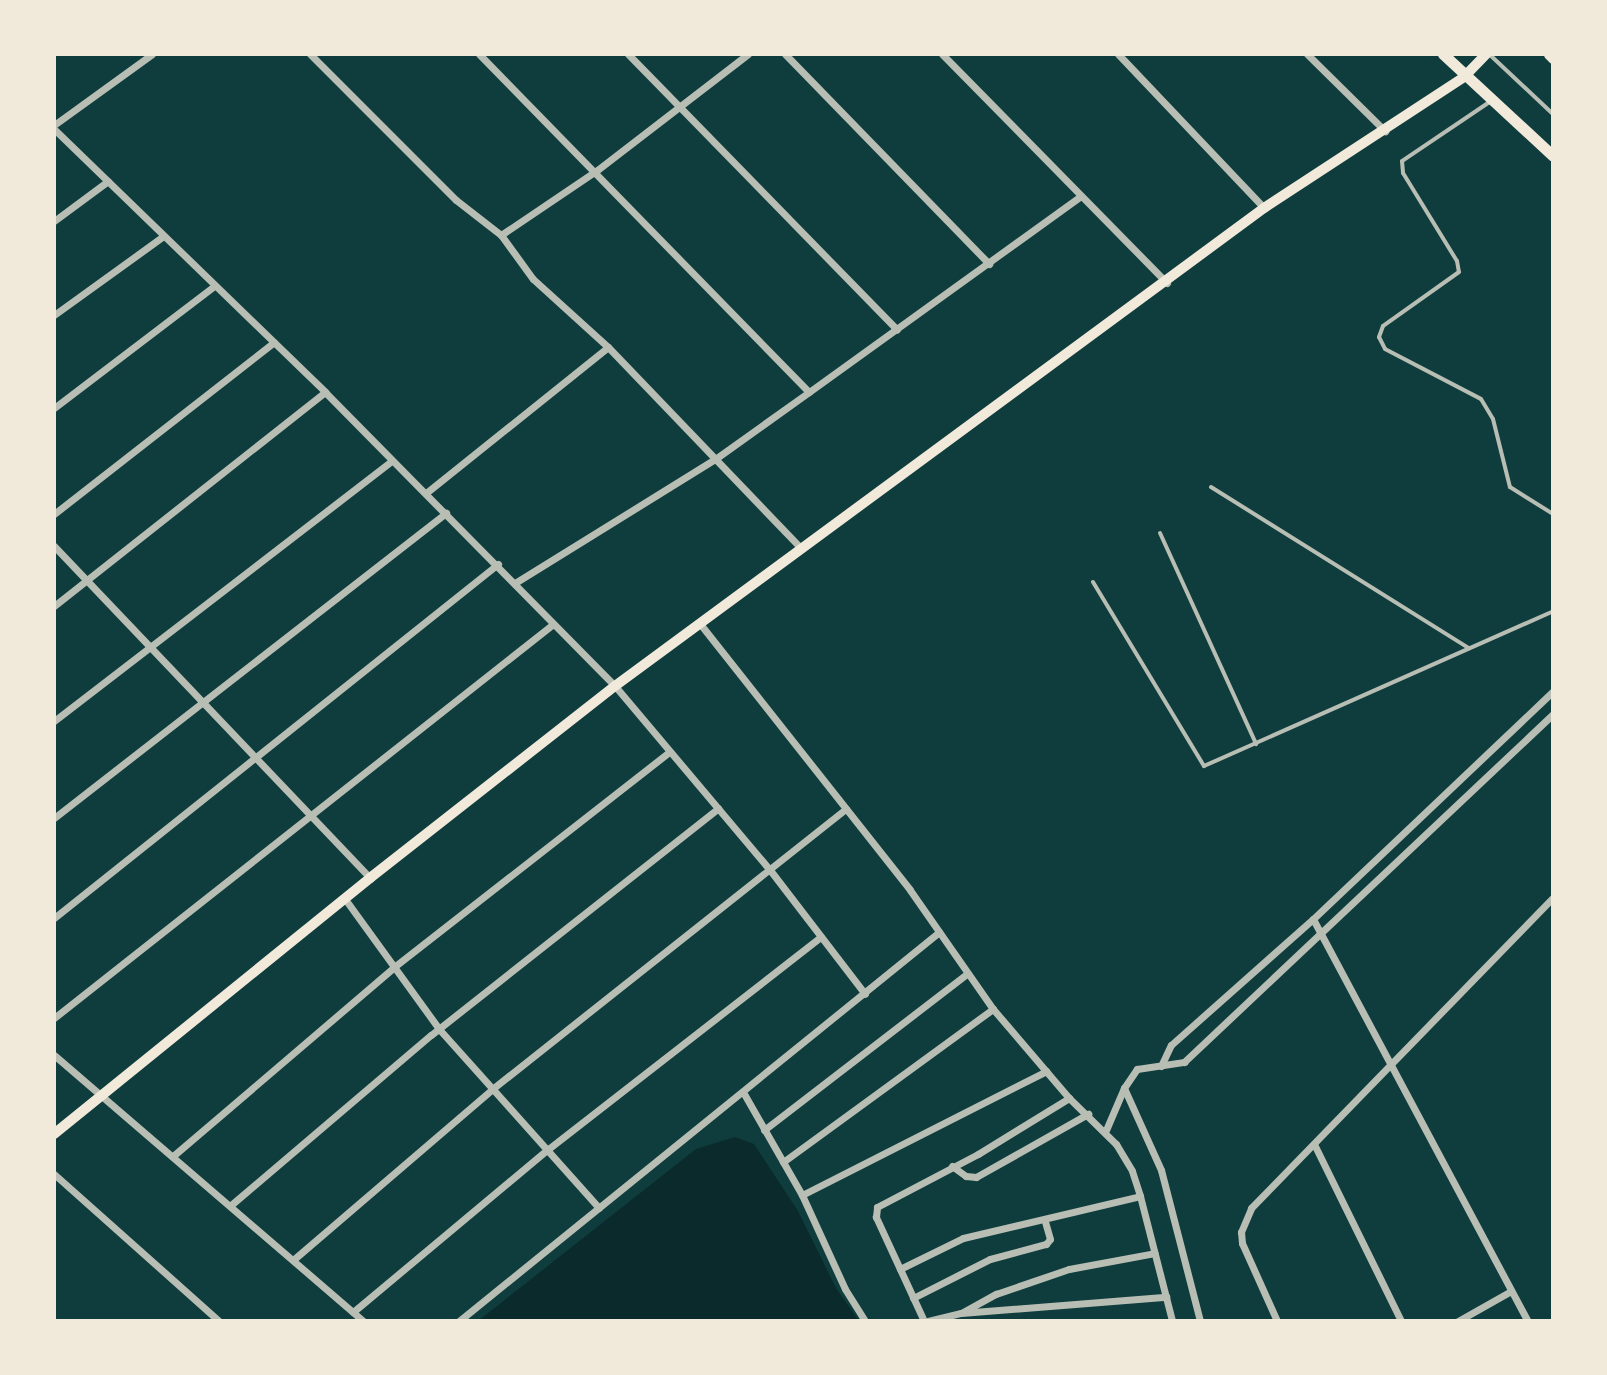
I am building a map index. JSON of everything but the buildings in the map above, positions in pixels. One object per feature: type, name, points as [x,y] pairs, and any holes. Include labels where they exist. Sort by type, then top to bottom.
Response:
[{"type":"main road","points":[[1443,54],[1464,77],[1553,156]]},
{"type":"main road","points":[[54,1134],[370,878],[615,686],[701,625],[800,547],[1167,283],[1264,208],[1464,77],[1487,54]]},
{"type":"street","points":[[152,54],[54,127],[162,237],[274,342],[498,564],[615,686],[770,870],[865,994]]},
{"type":"street","points":[[310,54],[456,200],[501,235],[533,279],[608,347],[800,547]]},
{"type":"street","points":[[479,54],[809,392]]},
{"type":"street","points":[[628,54],[897,330]]},
{"type":"street","points":[[501,235],[596,171],[748,54]]},
{"type":"street","points":[[785,54],[989,264]]},
{"type":"street","points":[[942,54],[1167,283]]},
{"type":"street","points":[[1118,54],[1264,208]]},
{"type":"street","points":[[1307,54],[1385,131]]},
{"type":"street","points":[[54,221],[108,181]]},
{"type":"street","points":[[515,583],[715,459],[1081,196]]},
{"type":"street","points":[[54,315],[162,237]]},
{"type":"street","points":[[54,408],[214,286]]},
{"type":"street","points":[[54,514],[274,342]]},
{"type":"street","points":[[426,493],[608,347]]},
{"type":"street","points":[[54,606],[325,392]]},
{"type":"street","points":[[54,721],[392,461]]},
{"type":"street","points":[[54,818],[446,513]]},
{"type":"street","points":[[54,546],[370,878]]},
{"type":"street","points":[[54,918],[498,564]]},
{"type":"street","points":[[54,1018],[553,624]]},
{"type":"street","points":[[701,625],[846,809],[993,1009],[1069,1098],[1106,1130],[1132,1171],[1172,1321]]},
{"type":"street","points":[[1161,1066],[1171,1045],[1313,919],[1552,695]]},
{"type":"street","points":[[1106,1130],[1124,1088],[1137,1069],[1184,1062],[1553,714]]},
{"type":"street","points":[[173,1156],[394,967],[670,751]]},
{"type":"street","points":[[231,1205],[431,1035],[718,808]]},
{"type":"street","points":[[293,1260],[488,1093],[846,809]]},
{"type":"street","points":[[1277,1321],[1242,1243],[1241,1232],[1251,1208],[1553,897]]},
{"type":"street","points":[[345,899],[488,1093],[597,1210]]},
{"type":"street","points":[[1313,919],[1528,1321]]},
{"type":"street","points":[[459,1321],[939,932]]},
{"type":"street","points":[[353,1312],[532,1162],[821,937]]},
{"type":"street","points":[[764,1130],[968,973]]},
{"type":"street","points":[[783,1162],[993,1009]]},
{"type":"street","points":[[54,1055],[363,1321]]},
{"type":"street","points":[[802,1195],[1046,1071]]},
{"type":"street","points":[[1124,1088],[1161,1170],[1200,1321]]},
{"type":"street","points":[[743,1092],[802,1195],[845,1289],[865,1321]]},
{"type":"street","points":[[1069,1098],[877,1207],[876,1217],[913,1298],[926,1321],[961,1313],[1166,1297]]},
{"type":"street","points":[[952,1166],[970,1178],[976,1177],[1088,1114]]},
{"type":"street","points":[[1314,1144],[1401,1321]]},
{"type":"street","points":[[54,1174],[219,1321]]},
{"type":"street","points":[[900,1269],[963,1238],[1140,1196]]},
{"type":"street","points":[[913,1298],[990,1259],[1046,1244],[1050,1239],[1045,1221]]},
{"type":"street","points":[[961,1313],[996,1294],[1069,1269],[1155,1253]]},
{"type":"street","points":[[1458,1321],[1511,1291]]},
{"type":"lane","points":[[1487,54],[1553,114]]},
{"type":"lane","points":[[1491,101],[1402,161],[1403,173],[1457,261],[1459,272],[1383,326],[1379,337],[1385,349],[1481,399],[1493,419],[1510,487],[1553,514]]},
{"type":"lane","points":[[1211,487],[1469,648]]},
{"type":"lane","points":[[1160,533],[1256,744]]},
{"type":"lane","points":[[1093,582],[1202,764],[1210,765],[1553,611]]},
{"type":"water","points":[[735,1137],[754,1144],[798,1211],[836,1288],[859,1321],[478,1321],[696,1149]]}]
